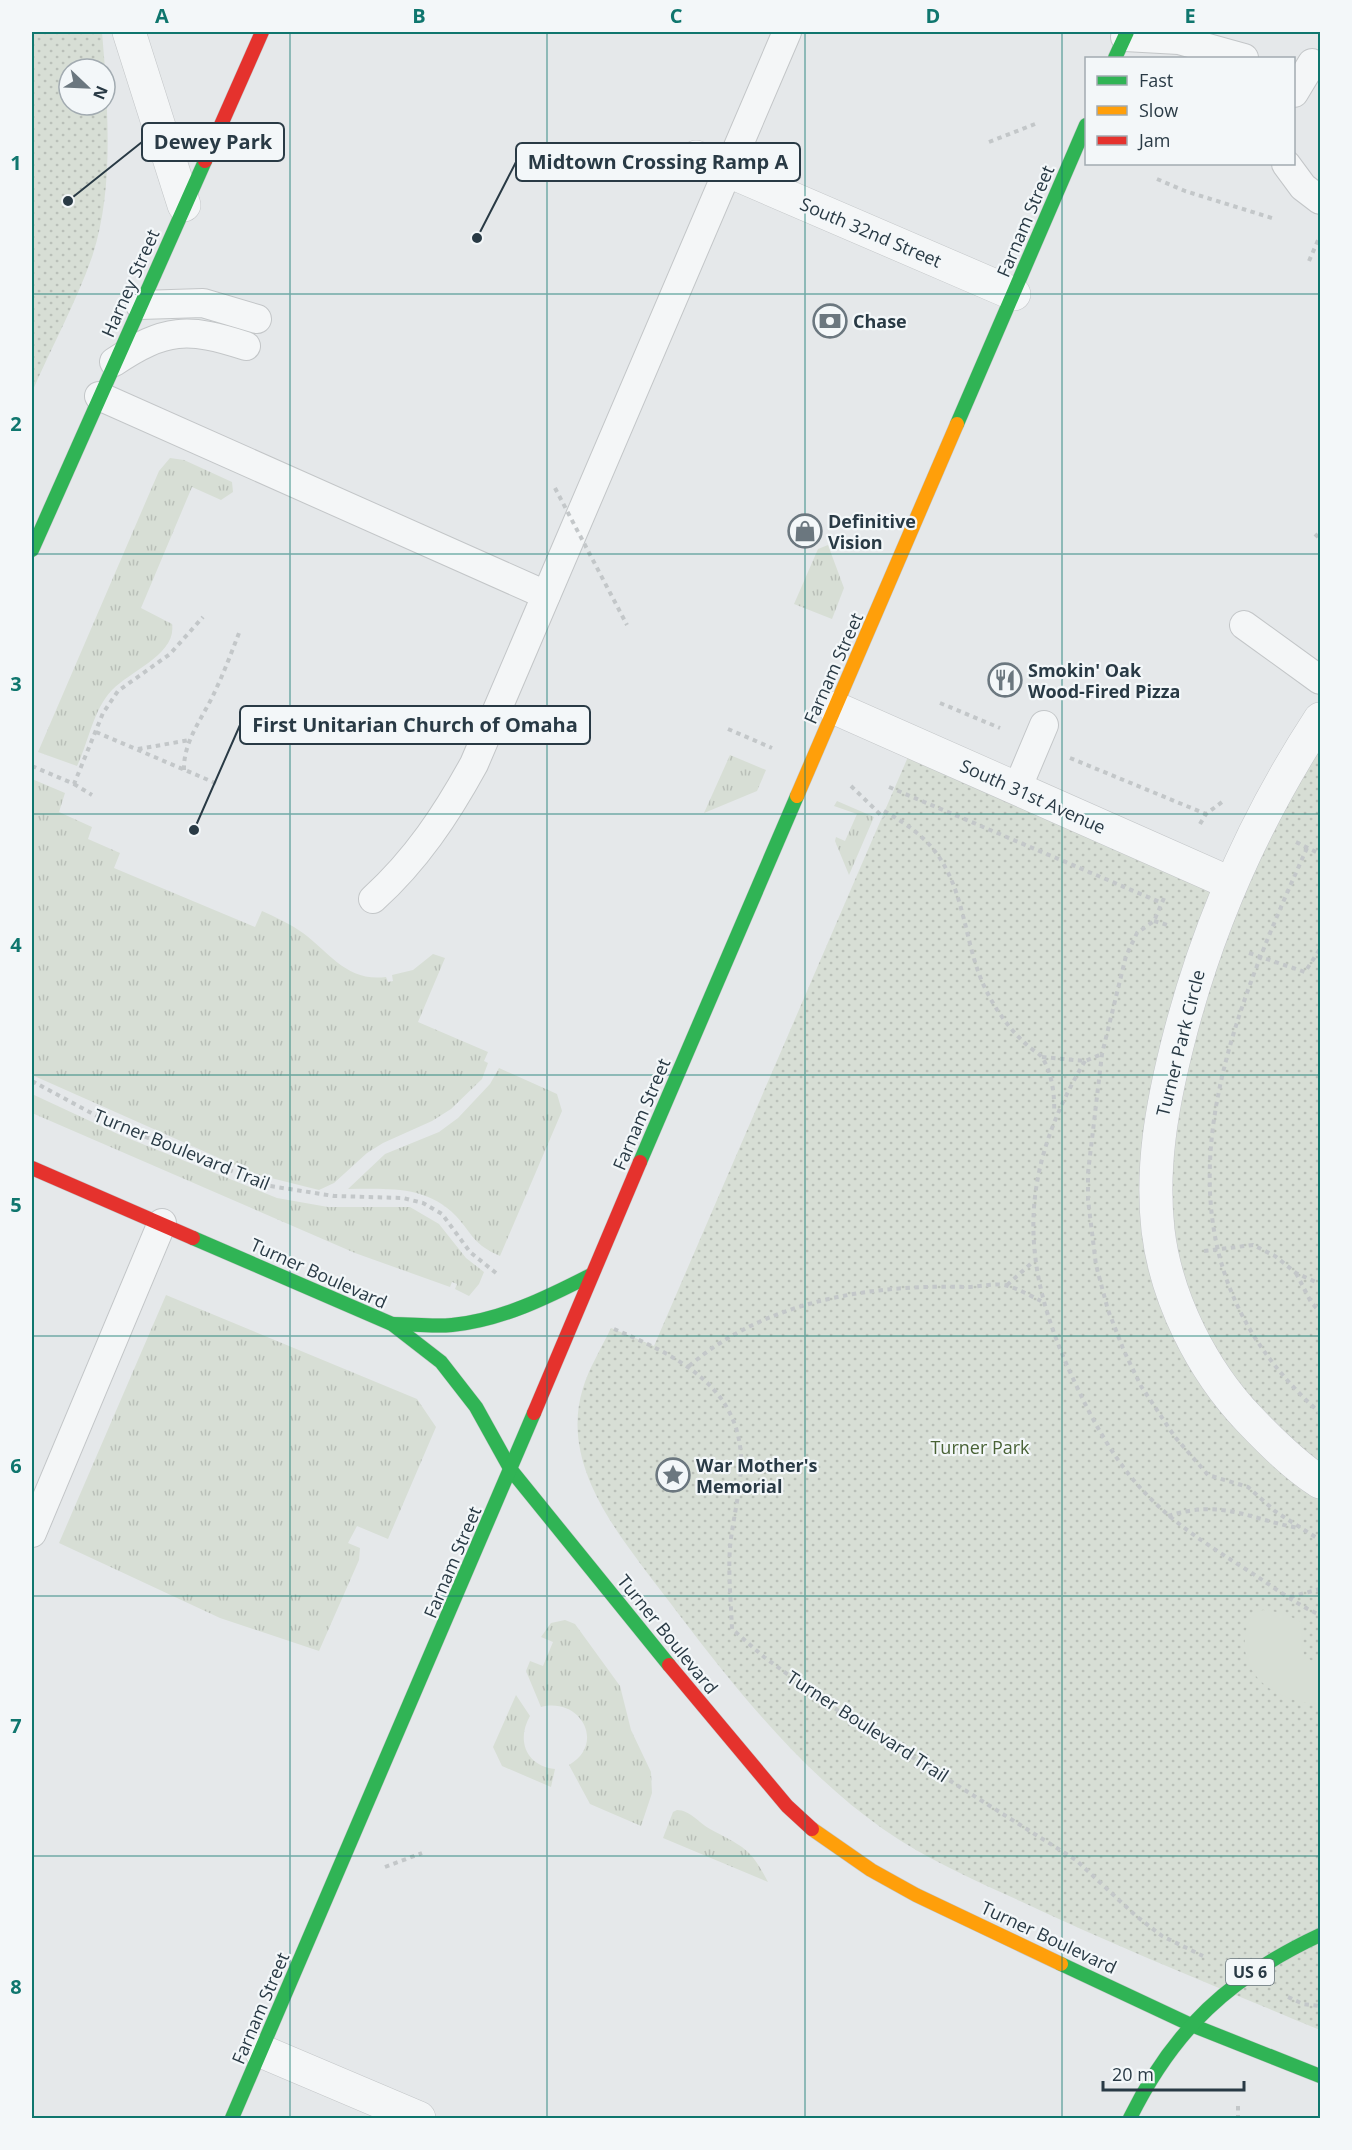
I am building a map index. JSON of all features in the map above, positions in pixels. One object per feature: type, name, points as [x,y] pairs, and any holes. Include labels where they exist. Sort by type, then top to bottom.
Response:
[{"type":"main road","name":"Harney Street","points":[[32,550],[262,32]]},
{"type":"main road","name":"Farnam Street","points":[[232,2118],[512,1470],[591,1275],[1085,127]]},
{"type":"main road","name":"Turner Boulevard","points":[[32,1167],[392,1324],[441,1362],[476,1407],[512,1470],[741,1753],[787,1806],[816,1833],[862,1864],[916,1895],[1189,2024],[1320,2076]]},
{"type":"main road","points":[[392,1324],[453,1325],[502,1314],[546,1298],[591,1275]]},
{"type":"main road","name":"US 6","points":[[1130,2118],[1159,2065],[1189,2024],[1244,1976],[1281,1952],[1320,1935]]},
{"type":"street","points":[[129,32],[184,205]]},
{"type":"street","name":"South 32nd Street","points":[[696,157],[1014,294]]},
{"type":"street","name":"South 31st Avenue","points":[[835,708],[1230,883]]},
{"type":"street","name":"Turner Park Circle","points":[[1320,719],[1286,775],[1230,883],[1199,963],[1167,1086],[1156,1176],[1158,1229],[1173,1289],[1200,1353],[1218,1381],[1262,1433],[1320,1482]]},
{"type":"street","points":[[261,2051],[419,2118]]},
{"type":"lane","points":[[373,899],[401,873],[426,844],[452,805],[474,764],[787,32]]},
{"type":"lane","points":[[1122,42],[1179,40],[1240,57]]},
{"type":"lane","points":[[1122,42],[1152,57]]},
{"type":"lane","points":[[1295,89],[1309,62]]},
{"type":"lane","points":[[1287,165],[1303,187],[1320,200]]},
{"type":"lane","points":[[140,304],[203,303],[257,319]]},
{"type":"lane","points":[[114,362],[155,338],[176,334],[195,333],[246,346]]},
{"type":"lane","points":[[99,396],[546,595]]},
{"type":"lane","points":[[1244,625],[1320,680]]},
{"type":"lane","points":[[1017,789],[1044,725]]},
{"type":"lane","points":[[32,1533],[162,1223]]},
{"type":"path","points":[[989,142],[1035,124]]},
{"type":"path","points":[[1157,179],[1185,191],[1275,219]]},
{"type":"path","points":[[1309,261],[1320,234]]},
{"type":"path","points":[[555,488],[627,625]]},
{"type":"path","points":[[1315,534],[1320,539]]},
{"type":"path","points":[[74,784],[104,713],[118,691],[170,654],[203,617]]},
{"type":"path","points":[[184,770],[184,759],[190,740],[216,690],[239,633]]},
{"type":"path","points":[[728,729],[773,748]]},
{"type":"path","points":[[96,732],[220,785]]},
{"type":"path","points":[[136,749],[190,740]]},
{"type":"path","points":[[32,766],[74,784],[92,795]]},
{"type":"path","points":[[851,786],[884,819]]},
{"type":"path","points":[[889,787],[1162,903]]},
{"type":"path","points":[[884,811],[909,825],[929,843],[944,865],[958,893],[973,960],[988,995],[1008,1025],[1041,1057],[1053,1089],[1054,1117]]},
{"type":"path","points":[[1307,848],[1259,956],[1241,1008],[1220,1096],[1212,1142],[1209,1208],[1217,1249],[1235,1301],[1262,1350],[1278,1371],[1320,1413]]},
{"type":"path","points":[[1259,956],[1305,972],[1320,949]]},
{"type":"path","points":[[1041,1057],[1085,1060],[1102,1054]]},
{"type":"path","points":[[1085,1060],[1054,1117],[1037,1178],[1033,1209],[1034,1260],[1042,1301],[1070,1374],[1090,1414],[1129,1474],[1168,1516],[1201,1540],[1320,1615]]},
{"type":"path","name":"Turner Boulevard Trail","points":[[32,1082],[108,1122],[270,1185],[334,1196],[403,1198],[423,1203],[442,1214],[470,1252],[504,1277]]},
{"type":"path","points":[[1194,1253],[1253,1245],[1275,1256],[1296,1273],[1320,1284]]},
{"type":"path","points":[[1007,1285],[1034,1260]]},
{"type":"path","points":[[1296,1273],[1311,1302],[1320,1312]]},
{"type":"path","points":[[689,1366],[712,1346],[737,1333],[807,1304],[854,1293],[901,1287],[1007,1285],[1042,1301]]},
{"type":"path","name":"Turner Boulevard Trail","points":[[611,1328],[654,1346],[689,1366],[710,1382],[724,1401],[735,1425],[741,1456],[730,1550],[732,1629],[764,1657],[831,1706],[1076,1860],[1135,1915],[1162,1936],[1303,2004],[1320,2006]]},
{"type":"path","points":[[1168,1516],[1208,1507],[1249,1514],[1273,1523],[1301,1529]]},
{"type":"path","points":[[1289,1597],[1320,1589]]},
{"type":"path","points":[[378,1870],[422,1853]]},
{"type":"path","points":[[1238,2106],[1238,2118]]},
{"type":"green space","points":[[32,32],[102,32],[104,57],[57,57],[57,117],[107,117],[106,190],[98,235],[86,274],[32,392]]},
{"type":"green space","points":[[170,458],[184,460],[232,482],[233,492],[221,500],[192,487],[141,608],[172,624],[172,635],[160,653],[120,683],[106,698],[96,716],[77,766],[38,752],[159,471]]},
{"type":"green space","points":[[828,545],[844,588],[832,619],[794,604],[818,549]]},
{"type":"green space","name":"Turner Park","points":[[1320,719],[1320,2030],[1132,1951],[968,1877],[899,1840],[852,1805],[794,1752],[741,1693],[615,1528],[587,1475],[580,1447],[578,1418],[583,1388],[611,1328],[654,1346],[914,743],[1230,883]]},
{"type":"green space","points":[[730,755],[766,770],[757,791],[704,813]]},
{"type":"green space","points":[[32,779],[65,793],[59,812],[92,827],[88,839],[120,853],[114,868],[255,927],[262,911],[303,933],[350,971],[372,977],[386,977],[388,982],[393,981],[392,975],[413,970],[433,954],[445,958],[418,1022],[488,1052],[484,1061],[488,1063],[482,1079],[451,1109],[432,1121],[383,1143],[367,1153],[334,1183],[319,1190],[255,1174],[32,1075]]},
{"type":"green space","points":[[837,801],[874,817],[849,875],[835,841],[836,837],[845,841],[857,814],[834,806]]},
{"type":"green space","points":[[499,1068],[557,1094],[562,1111],[500,1256],[479,1243],[456,1216],[432,1199],[391,1189],[348,1189],[385,1154],[439,1132],[458,1118],[490,1084]]},
{"type":"green space","points":[[32,1094],[120,1135],[277,1198],[328,1207],[410,1207],[439,1224],[466,1258],[484,1272],[479,1284],[469,1296],[455,1289],[457,1284],[452,1282],[450,1287],[355,1253],[32,1113]]},
{"type":"green space","points":[[166,1295],[417,1399],[436,1427],[388,1539],[357,1526],[348,1543],[360,1548],[359,1560],[319,1651],[220,1618],[59,1543]]},
{"type":"green space","points":[[1263,1610],[1283,1613],[1301,1622],[1304,1656],[1314,1662],[1320,1662],[1320,1704],[1285,1697],[1270,1689],[1249,1665],[1245,1650],[1246,1633],[1252,1614]]},
{"type":"green space","points":[[565,1620],[575,1624],[620,1686],[631,1730],[651,1772],[652,1793],[641,1826],[590,1804],[569,1765],[580,1756],[586,1746],[587,1735],[584,1724],[577,1715],[567,1709],[555,1706],[541,1707],[526,1671],[530,1661],[543,1666],[553,1642],[541,1637],[551,1623]]},
{"type":"green space","points":[[516,1695],[530,1716],[524,1734],[526,1750],[537,1763],[555,1769],[551,1787],[502,1766],[493,1747]]},
{"type":"green space","points":[[677,1810],[690,1814],[745,1849],[756,1861],[768,1882],[663,1838],[673,1812]]},
{"type":"traffic: fast","points":[[1115,57],[1127,32]]},
{"type":"traffic: fast","points":[[957,424],[1085,127]]},
{"type":"traffic: fast","points":[[32,550],[205,161]]},
{"type":"traffic: fast","points":[[640,1162],[797,796]]},
{"type":"traffic: fast","points":[[193,1238],[392,1324],[441,1362],[476,1407],[511,1470],[669,1665]]},
{"type":"traffic: fast","points":[[392,1324],[444,1326],[489,1318],[541,1299],[591,1275]]},
{"type":"traffic: fast","points":[[232,2118],[534,1413]]},
{"type":"traffic: fast","points":[[1130,2118],[1147,2086],[1166,2058],[1208,2009],[1259,1969],[1320,1935]]},
{"type":"traffic: fast","points":[[1061,1964],[1189,2024],[1320,2076]]},
{"type":"traffic: slow","points":[[797,796],[957,424]]},
{"type":"traffic: slow","points":[[812,1829],[871,1870],[916,1895],[1061,1964]]},
{"type":"traffic: jam","points":[[205,161],[262,32]]},
{"type":"traffic: jam","points":[[534,1413],[640,1162]]},
{"type":"traffic: jam","points":[[32,1168],[193,1238]]},
{"type":"traffic: jam","points":[[669,1665],[787,1806],[812,1829]]},
{"type":"place","name":"Dewey Park","points":[[68,201]]},
{"type":"place","name":"Midtown Crossing Ramp A","points":[[477,238]]},
{"type":"place","name":"Chase","points":[[830,321]]},
{"type":"place","name":"Definitive Vision","points":[[805,531]]},
{"type":"place","name":"Smokin' Oak Wood-Fired Pizza","points":[[1005,680]]},
{"type":"place","name":"First Unitarian Church of Omaha","points":[[194,830]]},
{"type":"place","name":"War Mother's Memorial","points":[[673,1475]]}]
